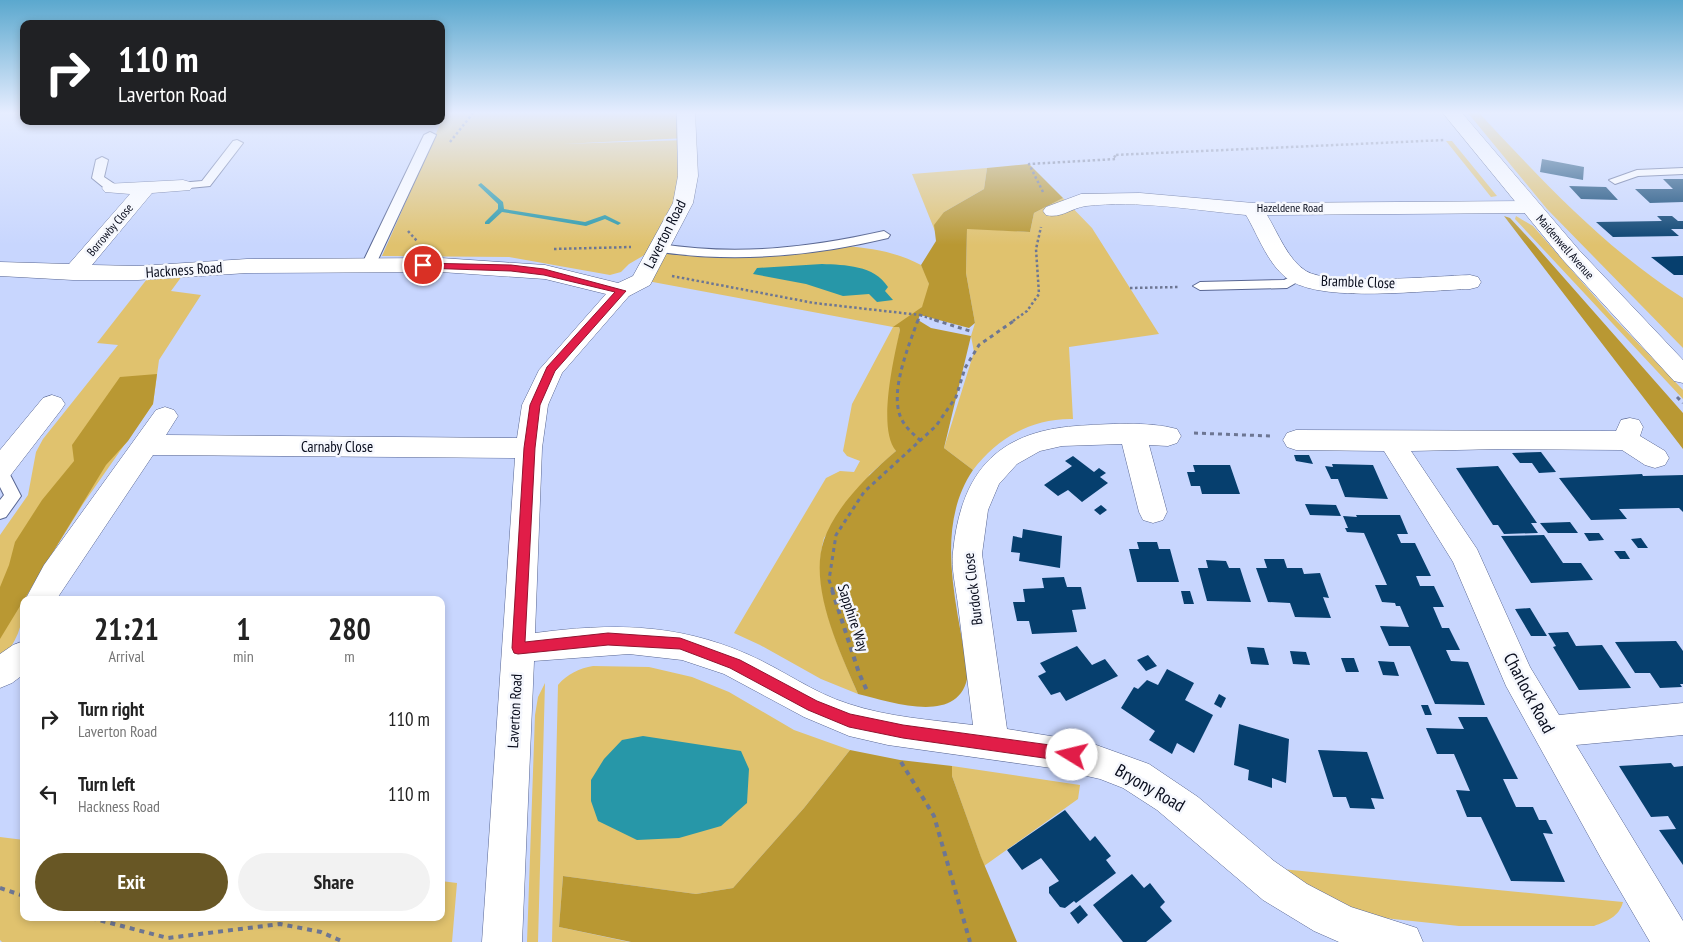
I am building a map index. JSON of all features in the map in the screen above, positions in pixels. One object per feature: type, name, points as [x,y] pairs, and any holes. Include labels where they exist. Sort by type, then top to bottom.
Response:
[{"type":"street","name":"Laverton Road","points":[[502,942],[529,448],[535,405],[551,370],[621,291],[642,280],[683,203],[688,176],[686,157]]},
{"type":"street","name":"Maidenwell Avenue","points":[[1488,157],[1571,255],[1683,375]]},
{"type":"street","name":"Borrowby Close","points":[[112,188],[183,186]]},
{"type":"street","name":"Borrowby Close","points":[[73,273],[146,187]]},
{"type":"street","name":"Hazeldene Road","points":[[1053,211],[1081,200],[1140,199],[1253,209],[1530,207]]},
{"type":"street","name":"Bramble Close","points":[[1253,209],[1288,265],[1299,277],[1321,283],[1359,285],[1470,282]]},
{"type":"street","name":"Hackness Road","points":[[0,269],[73,273],[138,273],[247,266],[511,268],[544,272],[621,291]]},
{"type":"street","points":[[0,470],[12,441],[52,404]]},
{"type":"street","points":[[42,596],[55,574],[165,416]]},
{"type":"street","points":[[1296,440],[1512,439],[1583,443],[1628,433],[1655,458]]},
{"type":"street","name":"Burdock Close","points":[[992,743],[968,554],[970,526],[978,495],[997,467],[1012,455],[1034,442],[1076,434],[1168,436]]},
{"type":"street","points":[[1133,435],[1152,512]]},
{"type":"street","name":"Charlock Road","points":[[1391,441],[1466,557],[1508,655],[1615,847],[1672,942]]},
{"type":"street","name":"Carnaby Close","points":[[145,445],[529,448]]},
{"type":"street","name":"Bryony Road","points":[[518,648],[608,639],[680,644],[735,664],[828,713],[884,728],[1083,757],[1129,772],[1185,807],[1261,875],[1297,901],[1346,926],[1403,942]]},
{"type":"street","points":[[0,673],[20,659]]},
{"type":"street","points":[[1550,732],[1683,719]]},
{"type":"lane","points":[[183,186],[206,184],[226,157]]},
{"type":"lane","points":[[368,266],[420,157]]},
{"type":"lane","points":[[102,160],[98,178],[112,188]]},
{"type":"lane","points":[[1615,180],[1637,173],[1683,171]]},
{"type":"lane","points":[[661,247],[719,255],[759,254],[811,250],[884,235]]},
{"type":"lane","points":[[1200,286],[1287,284],[1299,277]]},
{"type":"lane","points":[[0,470],[13,496],[0,512]]},
{"type":"path","points":[[1053,211],[1029,164],[1116,159],[1115,157]]},
{"type":"path","name":"Sapphire Way","points":[[970,942],[934,816],[903,767],[858,673],[829,580],[836,535],[864,492],[936,426],[956,397],[965,368],[979,345],[1026,311],[1038,294],[1036,249],[1041,227],[1053,211]]},
{"type":"path","points":[[406,228],[415,240],[423,244]]},
{"type":"path","points":[[552,249],[661,247]]},
{"type":"path","points":[[647,271],[814,303],[920,315],[972,332]]},
{"type":"path","points":[[1130,288],[1200,286]]},
{"type":"path","points":[[920,315],[899,380],[898,412],[907,428],[921,441]]},
{"type":"path","points":[[1168,436],[1184,433],[1278,436],[1296,440]]},
{"type":"path","points":[[0,888],[20,895]]},
{"type":"path","points":[[102,921],[168,938],[280,924],[322,932],[344,942]]},
{"type":"shaded area","points":[[426,157],[687,157],[688,178],[660,246],[629,264],[621,272],[610,275],[509,257],[382,256]]},
{"type":"shaded area","points":[[1459,157],[1465,157],[1497,196],[1491,197]]},
{"type":"shaded area","points":[[1504,157],[1520,157],[1600,235],[1654,278],[1683,298],[1683,348],[1547,209]]},
{"type":"shaded area","points":[[1029,164],[1063,198],[1034,213],[1030,232],[967,229],[966,273],[975,323],[969,328],[920,315],[918,320],[931,328],[971,336],[944,448],[973,470],[961,493],[954,517],[951,543],[955,596],[968,674],[963,690],[953,701],[939,706],[923,707],[889,702],[858,694],[835,639],[823,598],[820,558],[824,540],[836,515],[854,491],[896,451],[890,441],[887,410],[891,374],[900,330],[899,327],[893,327],[922,307],[929,284],[921,265],[936,241],[934,225],[944,212],[984,189],[987,168]]},
{"type":"shaded area","points":[[987,168],[984,189],[944,212],[937,236],[912,174]]},
{"type":"shaded area","points":[[1063,198],[1092,228],[1159,334],[1069,347],[1073,419],[1043,422],[1017,432],[993,448],[973,470],[944,448],[974,352],[971,336],[975,323],[966,273],[967,228],[1030,232],[1034,213]]},
{"type":"shaded area","points":[[1504,216],[1510,218],[1535,245],[1683,413],[1683,449]]},
{"type":"shaded area","points":[[1516,216],[1533,226],[1610,314],[1683,390],[1683,399],[1515,219]]},
{"type":"shaded area","points":[[661,246],[697,253],[844,246],[864,248],[884,251],[921,265],[927,277],[929,292],[924,305],[913,315],[894,327],[899,327],[900,330],[890,391],[889,423],[896,451],[870,474],[824,538],[821,557],[821,577],[824,598],[835,638],[858,694],[821,679],[760,645],[734,633],[826,478],[840,471],[854,472],[860,461],[847,456],[843,451],[852,404],[893,327],[642,280]]},
{"type":"shaded area","points":[[822,264],[858,268],[875,274],[888,287],[885,291],[893,300],[877,302],[869,294],[843,296],[806,284],[753,274],[757,268]]},
{"type":"shaded area","points":[[182,276],[171,291],[201,295],[159,360],[153,404],[83,504],[33,584],[29,596],[20,596],[20,628],[15,641],[0,661],[0,535],[28,495],[36,452],[43,439],[118,345],[97,343],[147,279]]},
{"type":"shaded area","points":[[157,374],[153,404],[128,441],[106,465],[26,596],[20,596],[20,606],[0,639],[0,587],[9,565],[15,542],[42,500],[74,461],[72,445],[120,377]]},
{"type":"shaded area","points":[[593,666],[649,667],[692,677],[729,692],[794,730],[850,750],[804,808],[733,888],[696,894],[563,876],[559,927],[629,942],[552,942],[558,685],[574,672]]},
{"type":"shaded area","points":[[545,683],[538,942],[527,942],[535,715],[538,697]]},
{"type":"shaded area","points":[[643,736],[741,751],[749,769],[747,803],[721,826],[679,838],[637,840],[598,821],[591,801],[591,780],[604,759],[622,740]]},
{"type":"shaded area","points":[[850,750],[900,760],[952,766],[952,776],[981,857],[1017,942],[631,942],[559,927],[563,876],[696,894],[733,888],[804,808]]},
{"type":"shaded area","points":[[952,766],[1080,785],[1078,799],[984,866],[952,776]]},
{"type":"shaded area","points":[[0,837],[20,840],[20,921],[445,921],[445,882],[457,883],[452,942],[2,942],[0,940]]},
{"type":"shaded area","points":[[1271,868],[1623,902],[1615,915],[1594,926],[1459,926],[1384,918],[1357,912]]},
{"type":"building","points":[[1542,159],[1584,167],[1583,180],[1540,172]]},
{"type":"building","points":[[1663,179],[1683,179],[1683,202],[1650,203],[1635,189],[1673,189]]},
{"type":"building","points":[[1569,186],[1606,187],[1618,200],[1581,199]]},
{"type":"building","points":[[1657,216],[1672,216],[1678,221],[1683,221],[1683,229],[1671,229],[1679,236],[1613,237],[1596,222],[1662,221]]},
{"type":"building","points":[[1683,256],[1683,275],[1674,275],[1651,257]]},
{"type":"building","points":[[1541,452],[1556,472],[1539,473],[1532,463],[1520,463],[1512,453]]},
{"type":"building","points":[[1294,455],[1309,455],[1313,464],[1296,461]]},
{"type":"building","points":[[1073,456],[1094,472],[1099,468],[1106,473],[1100,477],[1108,483],[1082,502],[1068,490],[1058,496],[1044,485],[1072,466],[1065,461]]},
{"type":"building","points":[[1332,464],[1373,465],[1388,499],[1345,497],[1338,479],[1331,479],[1325,466],[1333,467]]},
{"type":"building","points":[[1193,465],[1230,465],[1240,494],[1202,494],[1200,486],[1191,486],[1187,472],[1195,472]]},
{"type":"building","points":[[1498,466],[1537,523],[1531,523],[1538,533],[1504,534],[1498,525],[1493,525],[1456,468]]},
{"type":"building","points":[[1642,474],[1643,476],[1683,475],[1683,512],[1679,508],[1619,509],[1627,519],[1591,520],[1559,478]]},
{"type":"building","points":[[1305,504],[1336,505],[1341,516],[1310,515]]},
{"type":"building","points":[[1101,505],[1107,510],[1100,515],[1094,510]]},
{"type":"building","points":[[1356,515],[1400,515],[1408,534],[1397,534],[1401,543],[1415,543],[1431,576],[1416,576],[1420,586],[1434,586],[1444,607],[1433,607],[1442,628],[1449,628],[1460,650],[1446,650],[1451,661],[1468,662],[1485,705],[1435,704],[1410,646],[1389,646],[1380,626],[1409,627],[1400,606],[1396,606],[1395,603],[1382,602],[1375,585],[1387,585],[1364,533],[1347,532],[1345,528],[1348,528],[1343,516],[1357,517]]},
{"type":"building","points":[[1570,522],[1578,533],[1548,533],[1540,523]]},
{"type":"building","points":[[1023,529],[1062,536],[1060,568],[1019,561],[1020,553],[1011,552],[1013,536],[1022,538]]},
{"type":"building","points":[[1584,533],[1599,533],[1604,540],[1589,541]]},
{"type":"building","points":[[1544,535],[1563,563],[1581,563],[1593,580],[1531,583],[1501,536]]},
{"type":"building","points":[[1641,538],[1648,548],[1638,548],[1631,539]]},
{"type":"building","points":[[1137,542],[1157,542],[1159,549],[1170,549],[1179,582],[1137,582],[1129,549],[1139,549]]},
{"type":"building","points":[[1614,551],[1625,551],[1630,559],[1620,559]]},
{"type":"building","points":[[1264,559],[1284,559],[1287,568],[1302,568],[1304,574],[1320,573],[1329,598],[1323,597],[1331,618],[1295,617],[1290,603],[1268,602],[1256,568],[1267,568]]},
{"type":"building","points":[[1206,560],[1226,561],[1229,568],[1240,568],[1251,602],[1207,601],[1198,568],[1208,568]]},
{"type":"building","points":[[1064,577],[1067,587],[1081,587],[1086,609],[1072,610],[1077,632],[1032,634],[1029,621],[1017,621],[1013,602],[1025,602],[1023,589],[1044,588],[1042,578]]},
{"type":"building","points":[[1181,591],[1190,591],[1194,604],[1184,604]]},
{"type":"building","points":[[1530,608],[1547,636],[1531,636],[1515,609]]},
{"type":"building","points":[[1568,632],[1576,646],[1602,645],[1631,688],[1579,690],[1553,647],[1556,646],[1548,633]]},
{"type":"building","points":[[1676,641],[1683,651],[1683,684],[1680,684],[1682,687],[1660,688],[1650,673],[1635,673],[1615,642]]},
{"type":"building","points":[[1077,646],[1092,665],[1105,659],[1118,676],[1066,701],[1060,692],[1051,695],[1038,676],[1046,672],[1040,663]]},
{"type":"building","points":[[1247,647],[1264,648],[1269,665],[1251,664]]},
{"type":"building","points":[[1290,651],[1306,652],[1310,665],[1293,664]]},
{"type":"building","points":[[1148,655],[1157,666],[1146,671],[1137,660]]},
{"type":"building","points":[[1341,658],[1354,658],[1359,672],[1346,672]]},
{"type":"building","points":[[1378,661],[1394,662],[1399,676],[1383,675]]},
{"type":"building","points":[[1167,669],[1194,683],[1185,700],[1213,715],[1194,753],[1177,743],[1172,754],[1149,740],[1155,731],[1121,708],[1134,687],[1138,689],[1147,680],[1158,685]]},
{"type":"building","points":[[1219,694],[1226,698],[1221,708],[1214,704]]},
{"type":"building","points":[[1421,705],[1428,705],[1432,715],[1425,715]]},
{"type":"building","points":[[1458,717],[1487,717],[1518,779],[1503,779],[1516,807],[1533,807],[1539,820],[1546,820],[1553,834],[1543,833],[1565,882],[1511,881],[1481,817],[1467,817],[1456,790],[1470,791],[1454,754],[1437,754],[1426,728],[1464,729]]},
{"type":"building","points":[[1239,724],[1289,739],[1286,783],[1272,778],[1272,788],[1248,780],[1249,770],[1234,765]]},
{"type":"building","points":[[1318,750],[1367,752],[1384,799],[1371,798],[1375,809],[1350,808],[1346,797],[1333,797]]},
{"type":"building","points":[[1671,763],[1674,767],[1683,766],[1683,865],[1659,830],[1676,829],[1668,816],[1651,817],[1619,766]]},
{"type":"building","points":[[1065,810],[1090,841],[1095,836],[1111,856],[1106,860],[1116,873],[1076,903],[1074,901],[1065,908],[1060,907],[1049,893],[1049,887],[1059,881],[1041,858],[1022,870],[1007,850]]},
{"type":"building","points":[[1132,874],[1144,888],[1150,883],[1165,902],[1160,907],[1172,921],[1146,942],[1123,942],[1093,905]]},
{"type":"building","points":[[1080,905],[1088,915],[1078,924],[1070,913]]},
{"type":"waterway","points":[[481,185],[501,203],[501,210]]},
{"type":"waterway","points":[[487,223],[501,210]]},
{"type":"waterway","points":[[501,210],[586,224],[605,217],[618,223]]},
{"type":"route","points":[[423,265],[511,268],[544,272],[621,291],[551,370],[535,405],[529,448],[518,648],[608,639],[646,640],[680,644],[735,664],[812,706],[849,721],[903,732],[1072,755]]}]
